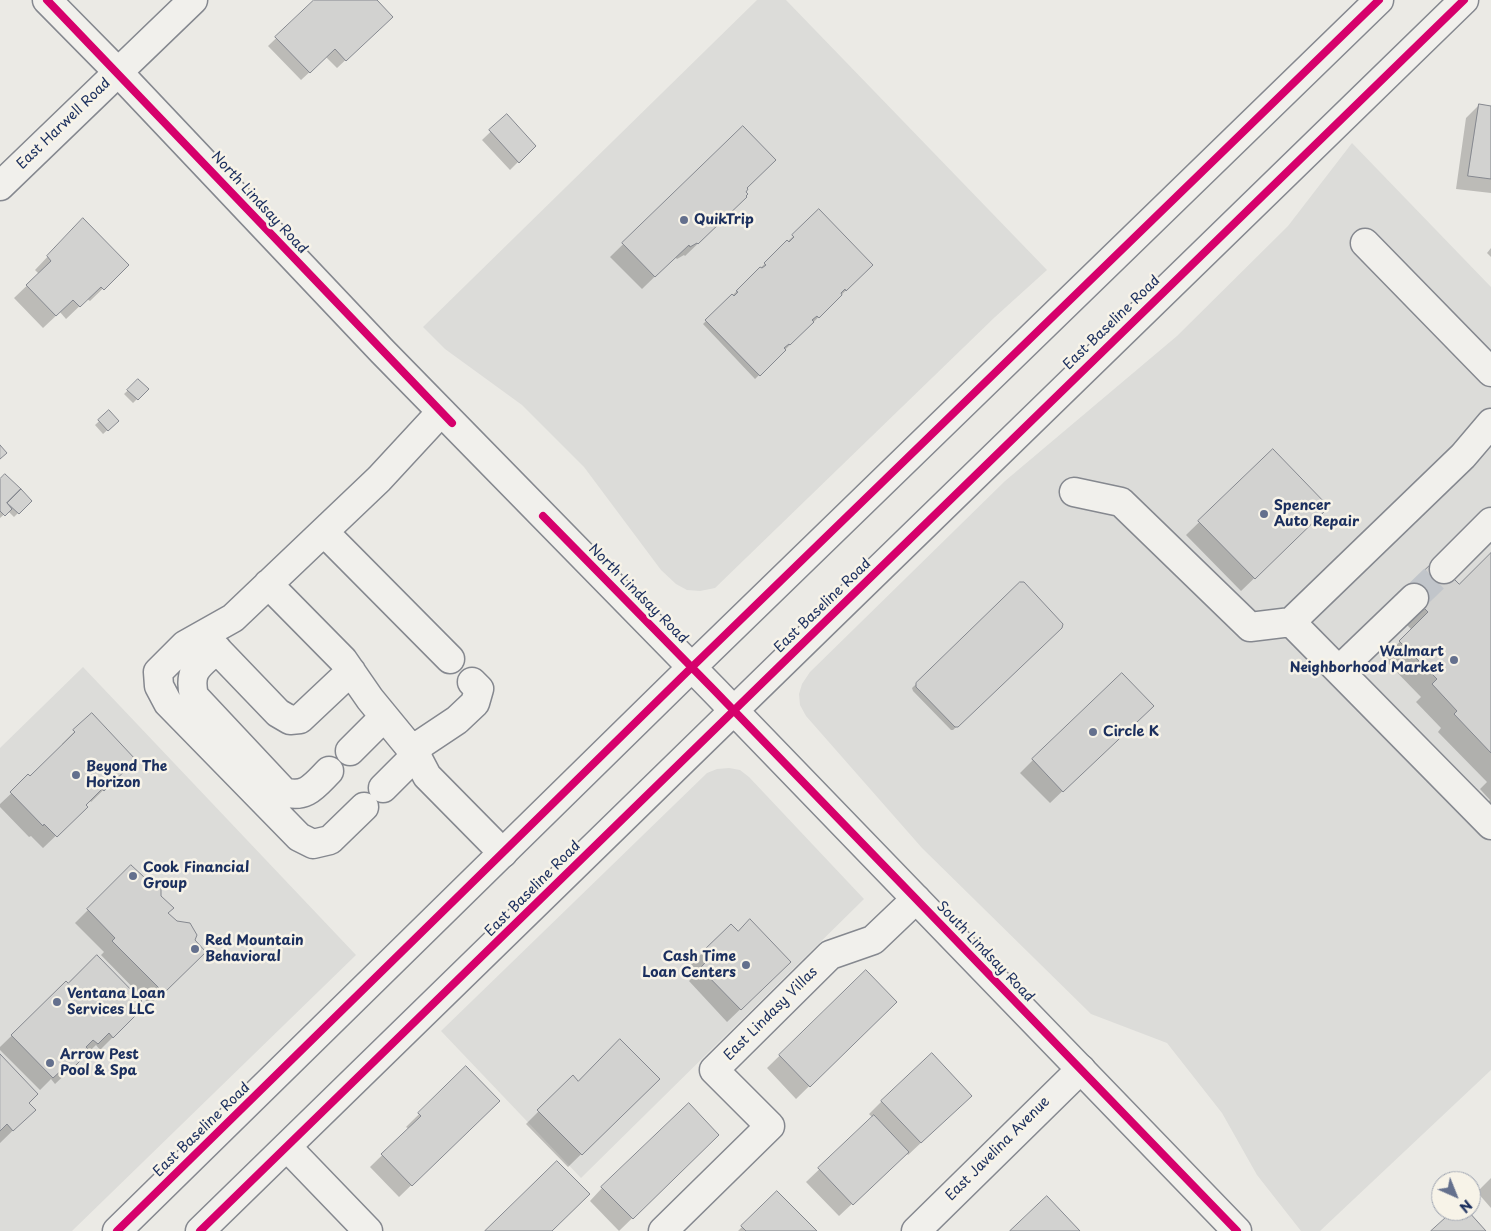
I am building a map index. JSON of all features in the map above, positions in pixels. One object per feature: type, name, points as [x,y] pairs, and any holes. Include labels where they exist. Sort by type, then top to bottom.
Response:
[{"type":"main road","name":"North Lindsay Road","points":[[47,0],[118,72],[382,351],[714,690]]},
{"type":"main road","name":"East Harwell Road","points":[[0,186],[193,0]]},
{"type":"main road","name":"East Baseline Road","points":[[117,1231],[692,667],[1379,0]]},
{"type":"main road","name":"East Baseline Road","points":[[200,1231],[1018,432],[1464,0]]},
{"type":"main road","points":[[1365,243],[1491,372]]},
{"type":"main road","points":[[329,771],[309,791],[299,794],[284,792],[194,696],[191,682],[194,672],[210,642],[379,479],[442,412]]},
{"type":"main road","points":[[1074,492],[1121,502],[1250,627],[1291,622],[1463,456],[1491,423]]},
{"type":"main road","points":[[1444,569],[1491,522]]},
{"type":"main road","points":[[324,532],[450,660]]},
{"type":"main road","points":[[268,584],[343,660],[370,699],[416,755],[428,776],[503,853]]},
{"type":"main road","points":[[1339,670],[1414,598]]},
{"type":"main road","points":[[1291,622],[1491,825]]},
{"type":"main road","points":[[210,642],[278,713],[290,720],[300,719],[351,671]]},
{"type":"main road","points":[[210,642],[185,645],[158,672],[159,686],[168,703],[300,838],[313,844],[330,840],[416,755],[421,744],[457,720],[475,703],[480,689],[472,682]]},
{"type":"main road","name":"South Lindsay Road","points":[[714,690],[1237,1231]]},
{"type":"main road","points":[[350,751],[384,717]]},
{"type":"main road","name":"East Lindasy Villas","points":[[663,1231],[770,1126],[714,1070],[830,955],[873,940],[916,899]]},
{"type":"main road","name":"East Javelina Avenue","points":[[916,1231],[1080,1069]]},
{"type":"main road","points":[[287,1147],[368,1231]]},
{"type":"shaded area","points":[[757,0],[786,0],[1047,270],[995,317],[715,588],[700,591],[687,590],[676,584],[661,570],[584,467],[522,405],[445,349],[423,327]]},
{"type":"shaded area","points":[[1352,143],[1491,287],[1491,1070],[1320,1231],[1301,1231],[1257,1175],[1222,1113],[1167,1043],[1091,1014],[922,848],[806,716],[800,705],[799,694],[802,684],[810,672],[1005,481],[1177,336],[1288,226]]},
{"type":"shaded area","points":[[83,667],[356,955],[72,1231],[0,1231],[0,748]]},
{"type":"shaded area","points":[[729,768],[740,770],[749,777],[864,899],[581,1178],[441,1031],[707,773],[717,769]]},
{"type":"building","points":[[314,0],[377,0],[393,17],[346,61],[335,49],[310,73],[275,37]]},
{"type":"building","points":[[1479,104],[1491,106],[1491,179],[1468,176]]},
{"type":"building","points":[[507,114],[536,146],[519,163],[489,130]]},
{"type":"building","name":"QuikTrip","points":[[743,126],[776,160],[747,188],[747,197],[698,244],[690,247],[689,245],[655,277],[622,243]]},
{"type":"building","name":"QuikTrip","points":[[819,209],[873,265],[846,291],[845,289],[841,293],[842,295],[819,318],[817,316],[812,320],[814,322],[790,345],[784,348],[786,350],[760,376],[705,320],[732,294],[734,296],[738,292],[736,291],[760,267],[762,268],[766,265],[764,263],[787,240],[789,242],[794,237],[792,235]]},
{"type":"building","points":[[83,218],[129,265],[104,290],[101,287],[80,307],[73,300],[56,316],[26,285],[51,261],[47,256]]},
{"type":"building","points":[[138,379],[149,389],[138,400],[127,390]]},
{"type":"building","points":[[109,410],[119,421],[108,431],[98,420]]},
{"type":"building","points":[[0,445],[7,453],[0,459]]},
{"type":"building","name":"Spencer Auto Repair","points":[[1273,449],[1329,507],[1255,579],[1198,521]]},
{"type":"building","points":[[5,474],[21,489],[7,503],[12,509],[5,516],[0,511],[0,479]]},
{"type":"building","points":[[21,489],[32,501],[19,514],[7,503]]},
{"type":"building","name":"Walmart Neighborhood Market","points":[[1491,553],[1491,753],[1454,714],[1457,711],[1432,684],[1437,679],[1399,641],[1428,612],[1405,589],[1435,560],[1459,584]]},
{"type":"building","points":[[1020,582],[1024,582],[1063,624],[1062,628],[958,727],[955,727],[916,687],[916,683]]},
{"type":"building","name":"Circle K","points":[[1122,673],[1154,706],[1063,792],[1032,759]]},
{"type":"building","name":"Beyond The Horizon","points":[[92,713],[136,760],[104,791],[102,789],[86,805],[88,807],[57,837],[44,824],[43,826],[10,792],[28,774],[30,776],[75,732],[73,730]]},
{"type":"building","points":[[131,865],[144,877],[154,879],[161,886],[161,896],[174,908],[168,913],[177,921],[190,923],[197,935],[195,940],[206,952],[164,993],[112,941],[115,938],[87,909]]},
{"type":"building","name":"Cash Time Loan Centers","points":[[750,919],[791,962],[741,1010],[700,968],[710,958],[703,951],[731,924],[738,931]]},
{"type":"building","points":[[97,955],[142,1001],[131,1012],[135,1016],[113,1038],[109,1033],[98,1044],[93,1040],[86,1047],[90,1051],[69,1072],[64,1068],[53,1078],[11,1035],[66,981],[68,983]]},
{"type":"building","points":[[866,970],[897,1002],[810,1087],[779,1055]]},
{"type":"building","points":[[620,1039],[660,1079],[582,1155],[537,1110],[573,1075],[578,1081]]},
{"type":"building","points":[[932,1053],[972,1096],[921,1143],[881,1101]]},
{"type":"building","points":[[0,1054],[38,1094],[29,1103],[36,1110],[13,1131],[7,1124],[0,1131]]},
{"type":"building","points":[[466,1066],[500,1101],[412,1186],[381,1154],[421,1116],[418,1113]]},
{"type":"building","points":[[689,1103],[719,1135],[633,1219],[601,1187]]},
{"type":"building","points":[[874,1115],[909,1152],[853,1205],[818,1168]]},
{"type":"building","points":[[557,1161],[590,1194],[552,1231],[485,1231]]},
{"type":"building","points":[[777,1191],[817,1231],[746,1231],[741,1226]]},
{"type":"building","points":[[1047,1196],[1080,1231],[1010,1231]]},
{"type":"building","points":[[1442,1221],[1477,1221],[1486,1231],[1431,1231]]},
{"type":"tunnel","points":[[1414,598],[1444,569]]},
{"type":"cycle path","points":[[47,0],[452,423]]},
{"type":"cycle path","points":[[117,1231],[692,667],[1379,0]]},
{"type":"cycle path","points":[[200,1231],[1464,0]]},
{"type":"cycle path","points":[[543,516],[714,690],[1237,1231]]},
{"type":"place","name":"QuikTrip","points":[[684,220]]},
{"type":"place","name":"Spencer Auto Repair","points":[[1264,514]]},
{"type":"place","name":"Walmart Neighborhood Market","points":[[1454,660]]},
{"type":"place","name":"Circle K","points":[[1093,732]]},
{"type":"place","name":"Beyond The Horizon","points":[[76,775]]},
{"type":"place","name":"Cook Financial Group","points":[[133,876]]},
{"type":"place","name":"Red Mountain Behavioral","points":[[195,949]]},
{"type":"place","name":"Cash Time Loan Centers","points":[[746,965]]},
{"type":"place","name":"Ventana Loan Services LLC","points":[[57,1002]]},
{"type":"place","name":"Arrow Pest Pool & Spa","points":[[50,1063]]}]
